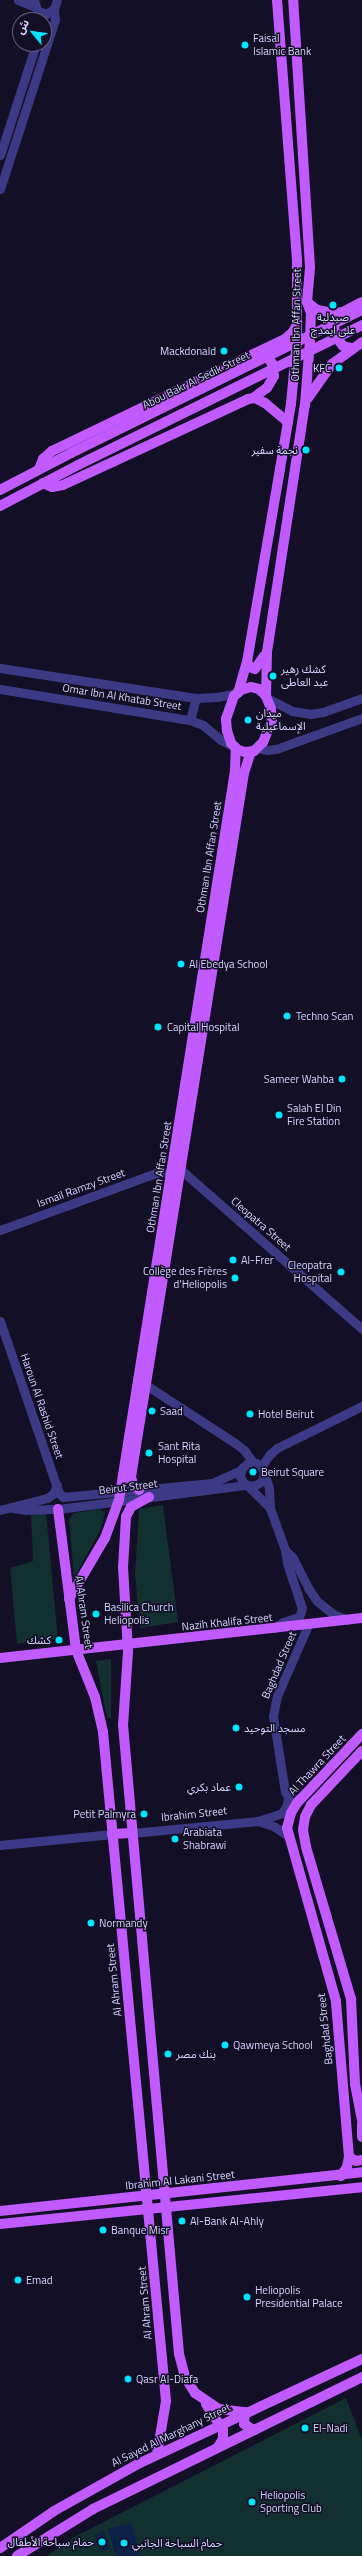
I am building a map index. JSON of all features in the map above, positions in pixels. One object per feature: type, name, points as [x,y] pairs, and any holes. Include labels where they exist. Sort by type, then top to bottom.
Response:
[{"type":"main road","name":"Othman Ibn Affan Street","points":[[238,693],[247,662],[288,422],[298,322],[297,260],[277,0]]},
{"type":"main road","name":"Othman Ibn Affan Street","points":[[267,697],[265,670],[267,648],[305,405],[310,331],[310,313],[307,302],[310,267],[293,0]]},
{"type":"main road","points":[[307,302],[321,312],[343,312]]},
{"type":"main road","points":[[351,348],[340,343],[334,334],[334,322],[343,312],[362,302]]},
{"type":"main road","name":"Abou Bakr Al Sedik Street","points":[[0,490],[71,453],[362,310]]},
{"type":"main road","name":"Abou Bakr Al Sedik Street","points":[[39,469],[43,459],[52,451],[288,337],[298,322]]},
{"type":"main road","points":[[0,506],[78,464],[362,325]]},
{"type":"main road","points":[[305,405],[324,373],[351,348],[362,342]]},
{"type":"main road","points":[[42,483],[52,487],[63,485],[253,398],[267,388],[274,376],[272,363],[259,351]]},
{"type":"main road","points":[[253,398],[274,409],[288,422]]},
{"type":"main road","points":[[247,662],[252,669],[258,667],[267,648]]},
{"type":"main road","points":[[251,687],[258,689],[267,697],[271,709],[271,724],[266,739],[255,750],[243,752],[235,747],[227,731],[226,719],[230,703],[238,693],[251,687]]},
{"type":"main road","name":"Othman Ibn Affan Street","points":[[69,1599],[105,1538],[119,1496],[172,1174],[236,768],[235,747]]},
{"type":"main road","name":"Othman Ibn Affan Street","points":[[138,1490],[133,1484],[131,1476],[244,773],[255,750]]},
{"type":"main road","points":[[149,1496],[131,1506],[126,1517],[123,1567],[128,1645],[122,1725],[180,2362],[187,2382],[205,2401],[220,2424],[223,2436],[218,2448]]},
{"type":"main road","name":"Al Ahram Street","points":[[58,1509],[76,1650],[100,1715],[166,2401],[157,2454]]},
{"type":"main road","name":"Nazih Khalifa Street","points":[[0,1658],[362,1618]]},
{"type":"main road","name":"Al Thawra Street","points":[[288,1836],[290,1816],[300,1799],[362,1734]]},
{"type":"main road","points":[[362,1751],[309,1809],[303,1825],[306,1846],[351,1999],[356,2090],[362,2120]]},
{"type":"main road","points":[[112,1834],[132,1832]]},
{"type":"main road","name":"Baghdad Street","points":[[288,1836],[336,2001],[349,2157],[347,2167],[341,2176]]},
{"type":"main road","points":[[362,2124],[362,2137]]},
{"type":"main road","points":[[349,2157],[356,2161],[362,2160]]},
{"type":"main road","name":"Ibrahim Al Lakani Street","points":[[0,2211],[361,2173]]},
{"type":"main road","points":[[145,2180],[155,2182],[163,2176]]},
{"type":"main road","points":[[0,2224],[361,2186]]},
{"type":"main road","name":"Al Sayed Al Marghany Street","points":[[0,2548],[54,2511],[157,2454],[362,2359]]},
{"type":"main road","points":[[17,2556],[93,2509],[362,2377]]},
{"type":"main road","points":[[205,2401],[224,2410],[245,2412],[244,2424],[254,2430]]},
{"type":"street","points":[[22,1],[36,6],[46,14],[57,3]]},
{"type":"street","points":[[0,189],[55,20],[57,3]]},
{"type":"street","points":[[0,156],[33,52]]},
{"type":"street","name":"Omar Ibn Al Khatab Street","points":[[0,668],[196,698],[217,698],[238,693]]},
{"type":"street","name":"Omar Ibn Al Khatab Street","points":[[0,689],[190,720],[203,725],[221,740],[235,747]]},
{"type":"street","points":[[267,697],[292,711],[310,714],[323,712],[362,698]]},
{"type":"street","points":[[190,720],[196,698]]},
{"type":"street","points":[[255,750],[276,749],[362,718]]},
{"type":"street","name":"Cleopatra Street","points":[[180,1169],[362,1329]]},
{"type":"street","name":"Ismail Ramzy Street","points":[[0,1230],[156,1173],[163,1172],[172,1174]]},
{"type":"street","name":"Haroun Al Rashid Street","points":[[0,1321],[57,1485],[63,1497]]},
{"type":"street","name":"Baghdad Street","points":[[146,1385],[238,1444],[259,1467],[269,1491],[270,1508],[285,1550],[287,1566],[303,1612],[298,1618],[283,1622],[274,1628]]},
{"type":"street","points":[[259,1467],[245,1464],[240,1470],[240,1479],[247,1486],[260,1483],[259,1467],[277,1448],[362,1406]]},
{"type":"street","name":"Beirut Street","points":[[0,1510],[13,1508],[25,1510],[58,1509],[119,1496],[138,1490],[212,1483],[240,1470]]},
{"type":"street","name":"Beirut Street","points":[[13,1508],[23,1502],[47,1498],[53,1494],[57,1485]]},
{"type":"street","name":"Baghdad Street","points":[[247,1486],[270,1508]]},
{"type":"street","name":"Beirut Street","points":[[63,1497],[149,1496],[247,1486]]},
{"type":"street","points":[[58,1509],[62,1504],[63,1497]]},
{"type":"street","name":"Baghdad Street","points":[[285,1550],[293,1558],[308,1588],[317,1601],[333,1614],[347,1620]]},
{"type":"street","name":"Baghdad Street","points":[[288,1796],[274,1725],[273,1710],[277,1696],[308,1625]]},
{"type":"street","points":[[288,1796],[294,1800],[300,1799]]},
{"type":"street","name":"Ibrahim Street","points":[[132,1832],[258,1821],[282,1813],[287,1806],[288,1796]]},
{"type":"street","name":"Ibrahim Street","points":[[258,1821],[275,1827],[288,1836]]},
{"type":"street","points":[[0,1845],[112,1834]]},
{"type":"green space","points":[[163,1505],[178,1622],[140,1628],[135,1575],[139,1509]]},
{"type":"green space","points":[[100,1509],[105,1513],[101,1529],[74,1578],[69,1519],[74,1513]]},
{"type":"green space","points":[[46,1513],[58,1639],[17,1644],[10,1568],[33,1561],[31,1514]]},
{"type":"green space","points":[[111,1659],[111,1718],[107,1718],[96,1661]]},
{"type":"green space","name":"Heliopolis Sporting Club","points":[[346,2398],[362,2440],[362,2556],[46,2556],[76,2536]]},
{"type":"water","name":"حمام السباحة الجانبي","points":[[131,2523],[141,2556],[116,2556],[108,2529]]},
{"type":"water","name":"حمام سباحة الأطفال","points":[[104,2531],[110,2549],[101,2552],[95,2535]]},
{"type":"place","name":"Faisal Islamic Bank","points":[[245,45]]},
{"type":"place","name":"صيدلية على ايمدج","points":[[333,305]]},
{"type":"place","name":"Mackdonald","points":[[224,351]]},
{"type":"place","name":"KFC","points":[[339,368]]},
{"type":"place","name":"نجمة سفير","points":[[306,450]]},
{"type":"place","name":"كشك زهير عبد العاطى","points":[[273,676]]},
{"type":"place","name":"ميدان الإسماعيلية","points":[[248,720]]},
{"type":"place","name":"Al Ebedya School","points":[[181,964]]},
{"type":"place","name":"Techno Scan","points":[[287,1016]]},
{"type":"place","name":"Capital Hospital","points":[[158,1027]]},
{"type":"place","name":"Sameer Wahba","points":[[342,1079]]},
{"type":"place","name":"Salah El Din Fire Station","points":[[279,1115]]},
{"type":"place","name":"Al-Frer","points":[[233,1260]]},
{"type":"place","name":"Cleopatra Hospital","points":[[341,1272]]},
{"type":"place","name":"Collège des Frères d'Heliopolis","points":[[235,1278]]},
{"type":"place","name":"Saad","points":[[152,1411]]},
{"type":"place","name":"Hotel Beirut","points":[[250,1414]]},
{"type":"place","name":"Sant Rita Hospital","points":[[149,1453]]},
{"type":"place","name":"Beirut Square","points":[[253,1472]]},
{"type":"place","name":"Basilica Church Heliopolis","points":[[96,1614]]},
{"type":"place","name":"كشك","points":[[59,1640]]},
{"type":"place","name":"مسجد التوحيد","points":[[236,1728]]},
{"type":"place","name":"عماد بكري","points":[[239,1787]]},
{"type":"place","name":"Petit Palmyra","points":[[144,1814]]},
{"type":"place","name":"Arabiata Shabrawi","points":[[175,1839]]},
{"type":"place","name":"Normandy","points":[[91,1923]]},
{"type":"place","name":"Qawmeya School","points":[[225,2045]]},
{"type":"place","name":"بنك مصر","points":[[168,2054]]},
{"type":"place","name":"Al-Bank Al-Ahly","points":[[182,2221]]},
{"type":"place","name":"Banque Misr","points":[[103,2230]]},
{"type":"place","name":"Emad","points":[[18,2280]]},
{"type":"place","name":"Heliopolis Presidential Palace","points":[[247,2297]]},
{"type":"place","name":"Qasr Al-Diafa","points":[[128,2379]]},
{"type":"place","name":"El-Nadi","points":[[305,2428]]},
{"type":"place","name":"Heliopolis Sporting Club","points":[[252,2502]]},
{"type":"place","name":"حمام سباحة الأطفال","points":[[102,2542]]},
{"type":"place","name":"حمام السباحة الجانبي","points":[[124,2543]]}]
